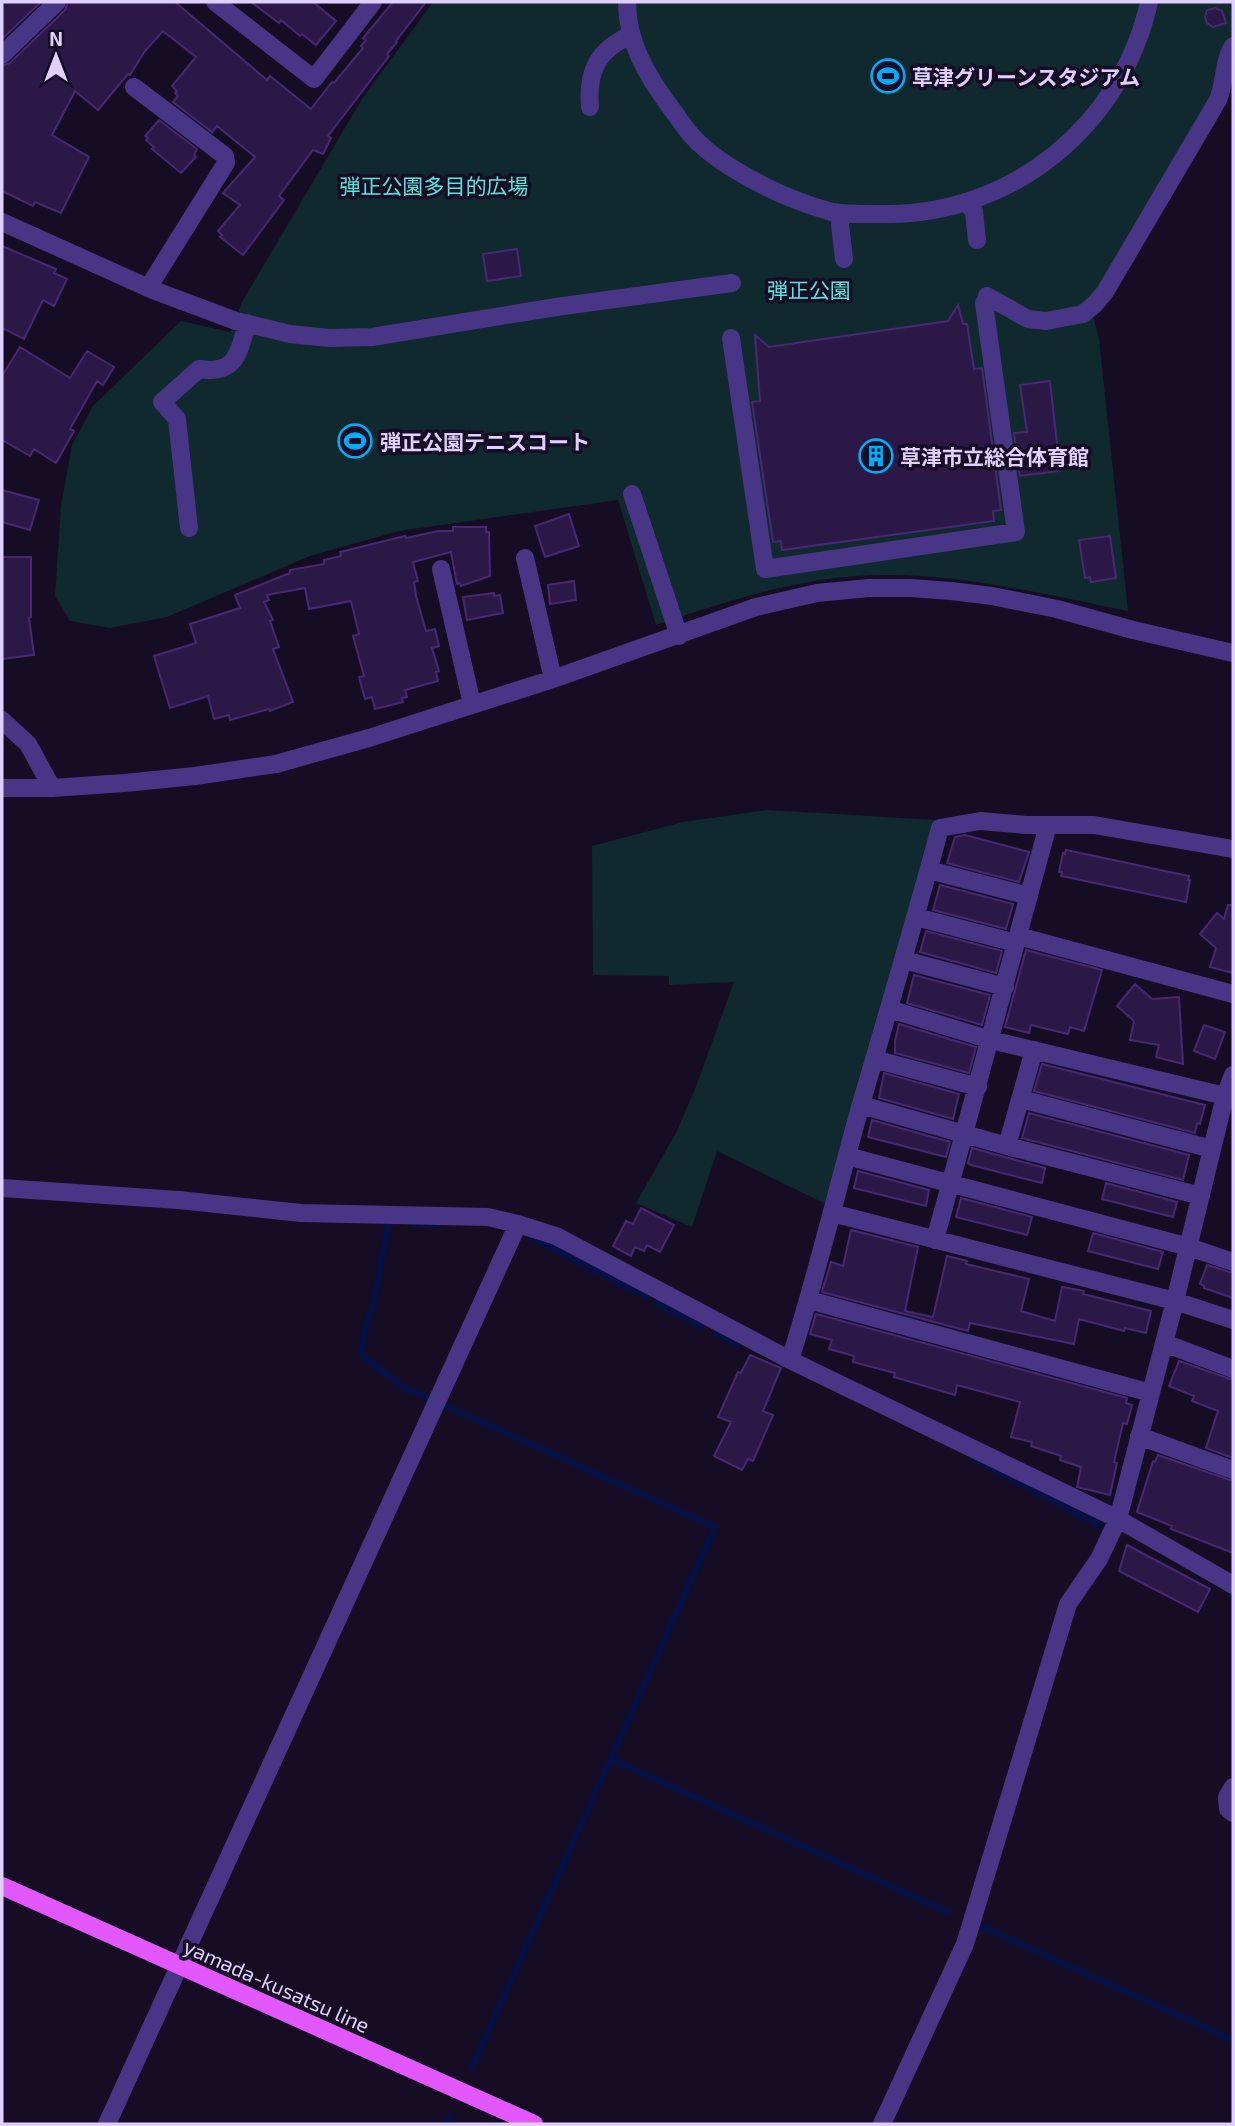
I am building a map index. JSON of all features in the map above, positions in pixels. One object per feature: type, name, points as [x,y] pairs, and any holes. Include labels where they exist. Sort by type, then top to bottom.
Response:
[{"type":"main road","name":"yamada-kusatsu line","points":[[2,1886],[534,2124]]},
{"type":"street","points":[[2,55],[58,2]]},
{"type":"street","points":[[215,2],[314,79],[373,2]]},
{"type":"street","points":[[627,2],[634,47],[666,101],[694,138],[754,181],[794,200],[841,213],[911,215],[953,207],[998,191],[1037,169],[1077,136],[1102,107],[1125,73],[1143,29],[1149,2]]},
{"type":"street","points":[[590,107],[590,80],[598,59],[631,35]]},
{"type":"street","points":[[731,338],[765,569],[1016,532],[986,300],[1028,319],[1046,321],[1083,314],[1095,304],[1105,292],[1218,100],[1233,46]]},
{"type":"street","points":[[134,87],[225,156],[226,163],[148,288]]},
{"type":"street","points":[[967,202],[974,212],[977,240]]},
{"type":"street","points":[[841,213],[844,259]]},
{"type":"street","points":[[2,222],[148,288],[241,322],[290,334],[329,338],[372,337],[556,307],[732,283]]},
{"type":"street","points":[[189,528],[177,419],[162,402],[199,369],[217,370],[234,361],[239,354],[241,322]]},
{"type":"street","points":[[632,494],[679,636]]},
{"type":"street","points":[[525,558],[553,679]]},
{"type":"street","points":[[441,569],[472,705]]},
{"type":"street","points":[[2,788],[52,788],[195,776],[275,764],[369,738],[553,679],[757,607],[817,593],[869,588],[911,588],[992,596],[1057,608],[1133,630],[1233,653]]},
{"type":"street","points":[[2,720],[28,744],[52,788]]},
{"type":"street","points":[[790,1360],[940,828],[981,821],[1094,825],[1233,849]]},
{"type":"street","points":[[935,1240],[1048,825]]},
{"type":"street","points":[[929,870],[1029,897]]},
{"type":"street","points":[[916,917],[1233,994]]},
{"type":"street","points":[[904,960],[1005,987]]},
{"type":"street","points":[[889,1009],[991,1040],[1225,1096]]},
{"type":"street","points":[[1007,1146],[1034,1050]]},
{"type":"street","points":[[874,1059],[978,1087]]},
{"type":"street","points":[[882,2124],[965,1944],[1068,1604],[1099,1559],[1118,1519],[1189,1247],[1225,1096],[1233,1074]]},
{"type":"street","points":[[1021,1099],[1212,1149]]},
{"type":"street","points":[[861,1105],[1201,1196]]},
{"type":"street","points":[[847,1156],[1189,1247],[1233,1262]]},
{"type":"street","points":[[2,1188],[179,1200],[301,1213],[488,1217],[556,1236],[790,1360],[1118,1519],[1233,1585]]},
{"type":"street","points":[[832,1213],[1175,1301],[1233,1320]]},
{"type":"street","points":[[107,2124],[518,1224]]},
{"type":"street","points":[[809,1300],[1151,1392]]},
{"type":"street","points":[[1164,1343],[1233,1368]]},
{"type":"street","points":[[1139,1436],[1233,1470]]},
{"type":"street","points":[[1233,1787],[1227,1797],[1228,1809],[1233,1813]]},
{"type":"green space","name":"弾正公園","points":[[433,2],[1233,2],[1233,61],[1093,316],[1099,339],[1128,611],[976,582],[885,575],[797,584],[740,598],[656,625],[618,500],[399,531],[310,556],[167,617],[110,628],[70,621],[55,596],[61,506],[72,445],[93,406],[181,321],[230,332],[242,302],[362,99]]},
{"type":"green space","points":[[768,810],[935,820],[826,1204],[717,1151],[692,1227],[636,1203],[677,1131],[734,982],[669,985],[669,976],[593,975],[592,846],[683,822]]},
{"type":"building","points":[[2,2],[41,2],[2,39]]},
{"type":"building","points":[[68,2],[175,2],[267,80],[270,76],[311,109],[363,48],[361,46],[366,40],[363,38],[393,2],[426,2],[328,136],[331,138],[323,154],[313,150],[279,196],[284,200],[243,255],[220,237],[222,235],[218,231],[240,205],[223,193],[255,157],[217,126],[212,132],[173,102],[178,96],[172,86],[196,57],[163,31],[145,51],[130,75],[128,74],[98,110],[75,91],[52,135],[89,157],[61,213],[35,202],[33,206],[2,191],[2,66],[10,63],[65,10]]},
{"type":"building","points":[[251,2],[313,2],[336,21],[316,45]]},
{"type":"building","points":[[1215,8],[1222,11],[1226,23],[1213,27],[1207,23],[1205,17],[1207,10]]},
{"type":"building","points":[[159,120],[197,149],[194,155],[196,157],[181,173],[152,149],[154,147],[146,140],[148,138],[145,136]]},
{"type":"building","points":[[2,246],[56,269],[54,273],[67,279],[54,306],[43,300],[24,339],[2,328]]},
{"type":"building","points":[[517,249],[521,276],[487,281],[483,254]]},
{"type":"building","name":"草津市立総合体育館","points":[[958,305],[963,324],[967,324],[974,369],[982,368],[1001,510],[993,511],[994,521],[782,550],[781,541],[773,542],[752,402],[760,401],[755,335],[769,347],[948,321]]},
{"type":"building","points":[[20,347],[70,378],[87,351],[114,367],[103,385],[97,381],[70,429],[74,431],[56,463],[34,449],[30,456],[2,440],[2,376]]},
{"type":"building","points":[[1050,381],[1060,471],[1020,476],[1014,433],[1027,432],[1020,385]]},
{"type":"building","points":[[2,490],[39,500],[30,530],[2,522]]},
{"type":"building","points":[[569,514],[579,546],[545,557],[535,526]]},
{"type":"building","points":[[453,527],[486,527],[486,532],[489,532],[490,576],[461,586],[460,583],[457,584],[451,552],[413,562],[418,581],[414,582],[416,596],[426,631],[435,629],[439,646],[432,648],[439,671],[436,672],[438,681],[405,690],[407,697],[402,698],[403,702],[375,709],[372,697],[365,699],[359,677],[364,676],[353,636],[359,634],[351,601],[309,609],[305,588],[267,595],[269,600],[264,602],[273,620],[270,621],[279,647],[273,649],[293,702],[270,711],[269,709],[230,720],[229,715],[214,719],[208,696],[170,708],[154,656],[196,643],[190,624],[240,608],[235,595],[290,573],[290,570],[324,564],[324,560],[341,556],[340,552],[405,536],[453,531]]},
{"type":"building","points":[[1110,536],[1116,578],[1091,582],[1090,577],[1085,578],[1079,540]]},
{"type":"building","points":[[2,557],[31,557],[29,618],[34,655],[2,659]]},
{"type":"building","points":[[574,581],[576,600],[550,604],[548,585]]},
{"type":"building","points":[[494,593],[494,596],[500,595],[503,613],[467,620],[463,597]]},
{"type":"building","points":[[965,835],[1029,852],[1019,882],[947,863],[955,837]]},
{"type":"building","points":[[1066,850],[1189,876],[1186,902],[1061,876],[1062,872],[1059,872]]},
{"type":"building","points":[[940,885],[1013,904],[1006,929],[933,910]]},
{"type":"building","points":[[1228,905],[1233,905],[1233,973],[1210,967],[1216,948],[1200,934],[1217,913],[1224,919]]},
{"type":"building","points":[[926,931],[1002,951],[996,973],[920,952]]},
{"type":"building","points":[[1026,950],[1102,970],[1084,1031],[1070,1027],[1068,1034],[1031,1025],[1029,1033],[1005,1027]]},
{"type":"building","points":[[914,975],[990,995],[982,1025],[907,1003]]},
{"type":"building","points":[[1135,984],[1152,999],[1179,997],[1183,1064],[1156,1057],[1159,1045],[1130,1040],[1134,1021],[1117,1006]]},
{"type":"building","points":[[899,1024],[976,1047],[969,1073],[895,1053]]},
{"type":"building","points":[[1204,1025],[1225,1032],[1215,1059],[1194,1051]]},
{"type":"building","points":[[1042,1064],[1205,1105],[1200,1124],[1197,1123],[1195,1133],[1034,1091]]},
{"type":"building","points":[[884,1073],[959,1094],[953,1119],[879,1098]]},
{"type":"building","points":[[1029,1113],[1189,1155],[1183,1180],[1022,1138]]},
{"type":"building","points":[[872,1120],[950,1142],[946,1157],[868,1137]]},
{"type":"building","points":[[972,1148],[1045,1168],[1042,1183],[971,1165],[968,1163]]},
{"type":"building","points":[[858,1171],[929,1190],[926,1206],[854,1188]]},
{"type":"building","points":[[1106,1183],[1177,1202],[1173,1217],[1102,1199]]},
{"type":"building","points":[[961,1198],[1032,1217],[1027,1235],[956,1217]]},
{"type":"building","points":[[641,1208],[674,1225],[660,1252],[647,1245],[644,1251],[635,1247],[631,1256],[613,1246],[626,1221],[633,1224]]},
{"type":"building","points":[[851,1230],[918,1247],[905,1311],[933,1317],[947,1256],[967,1261],[966,1264],[1029,1279],[1021,1311],[1055,1321],[1062,1287],[1151,1311],[1146,1333],[1125,1328],[1124,1331],[1079,1319],[1074,1344],[970,1323],[968,1331],[822,1292],[831,1262],[843,1266]]},
{"type":"building","points":[[1093,1233],[1163,1252],[1158,1269],[1088,1251]]},
{"type":"building","points":[[1207,1265],[1233,1273],[1233,1298],[1204,1288],[1200,1284]]},
{"type":"building","points":[[816,1314],[1127,1398],[1126,1403],[1132,1405],[1127,1424],[1123,1423],[1110,1495],[1077,1487],[1081,1467],[1060,1460],[1061,1456],[1031,1446],[1032,1442],[1011,1437],[1020,1402],[957,1385],[955,1395],[894,1377],[895,1373],[853,1362],[854,1356],[829,1349],[832,1340],[810,1334]]},
{"type":"building","points":[[750,1355],[781,1368],[763,1411],[773,1415],[753,1461],[748,1459],[742,1470],[714,1456],[731,1422],[718,1417],[738,1372],[741,1373]]},
{"type":"building","points":[[1179,1361],[1233,1380],[1233,1458],[1206,1448],[1218,1411],[1192,1401],[1194,1396],[1169,1386]]},
{"type":"building","points":[[1158,1455],[1233,1481],[1233,1553],[1171,1529],[1172,1526],[1137,1512],[1153,1461],[1155,1462]]},
{"type":"building","points":[[1127,1545],[1210,1589],[1198,1612],[1119,1571]]},
{"type":"waterway","points":[[391,1224],[388,1224],[373,1307],[367,1321],[361,1353],[403,1387],[428,1398]]},
{"type":"waterway","points":[[417,1225],[439,1224]]},
{"type":"waterway","points":[[530,1237],[647,1297]]},
{"type":"waterway","points":[[657,1303],[701,1326]]},
{"type":"waterway","points":[[717,1334],[738,1344]]},
{"type":"waterway","points":[[444,1405],[715,1527],[472,2067]]},
{"type":"waterway","points":[[972,1458],[1086,1518]]},
{"type":"waterway","points":[[1092,1521],[1100,1525]]},
{"type":"waterway","points":[[611,1759],[948,1912]]},
{"type":"waterway","points":[[983,1927],[1233,2040]]},
{"type":"waterway","points":[[446,2124],[449,2117]]},
{"type":"place","name":"草津グリーンスタジアム","points":[[888,76]]},
{"type":"place","name":"弾正公園テニスコート","points":[[355,441]]},
{"type":"place","name":"草津市立総合体育館","points":[[876,456]]},
{"type":"park label","name":"弾正公園多目的広場","points":[[434,185]]}]
